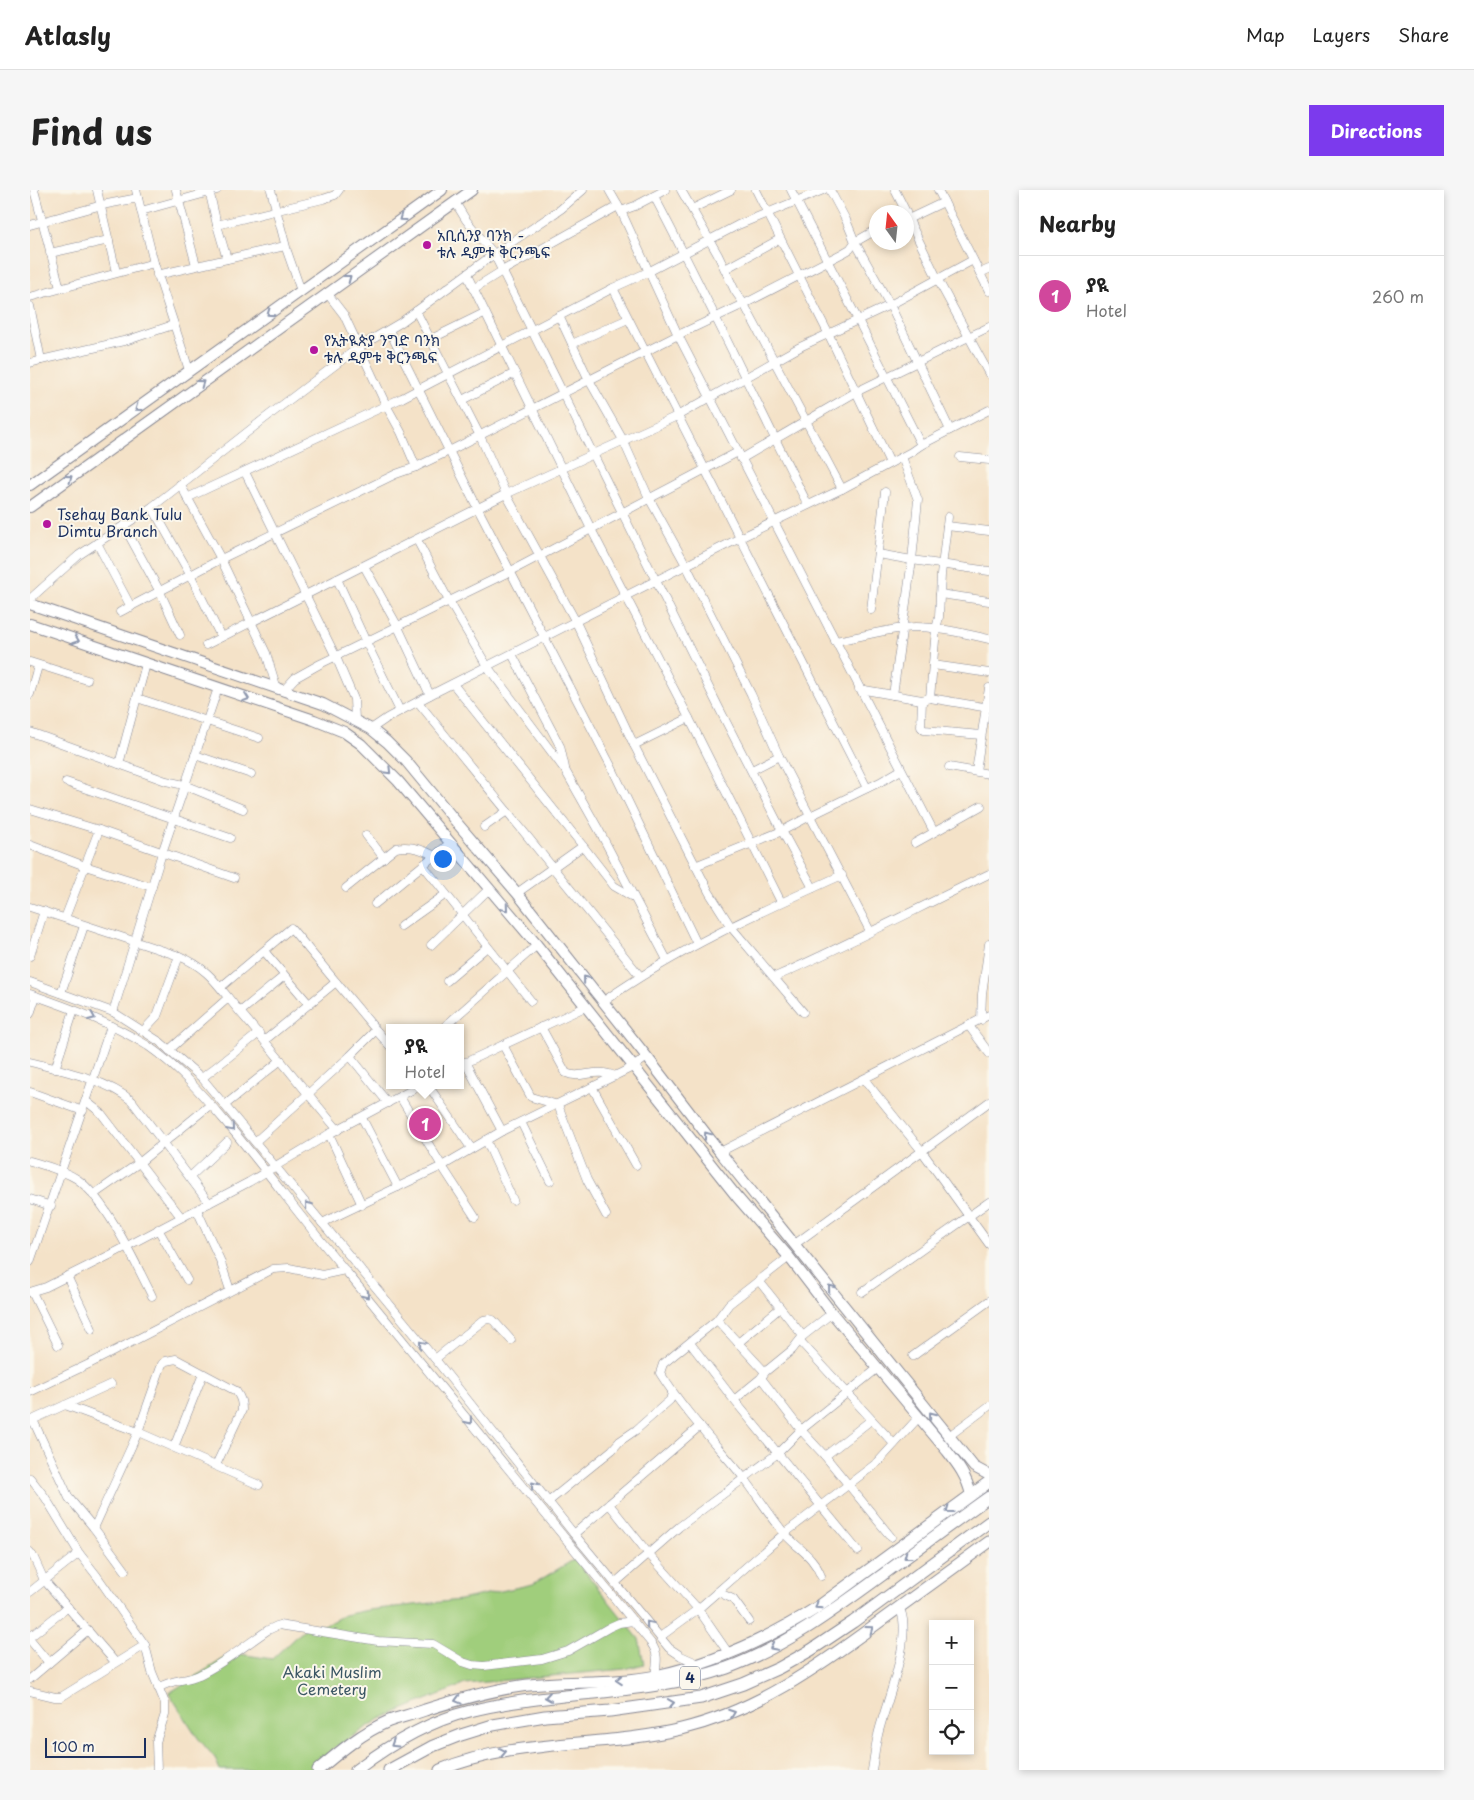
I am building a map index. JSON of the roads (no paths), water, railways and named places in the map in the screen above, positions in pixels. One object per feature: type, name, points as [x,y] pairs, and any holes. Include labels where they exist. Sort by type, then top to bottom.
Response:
[{"type":"highway","points":[[318,1770],[366,1734],[389,1722],[448,1703],[521,1686],[655,1676],[699,1664],[755,1643],[789,1626],[818,1607],[989,1482]]},
{"type":"highway","name":"4","points":[[356,1770],[399,1740],[467,1711],[508,1702],[611,1691],[686,1679],[726,1668],[754,1657],[838,1608],[989,1497]]},
{"type":"highway","name":"4","points":[[389,1770],[433,1746],[493,1725],[545,1716],[610,1711],[701,1698],[743,1684],[779,1668],[811,1650],[853,1622],[989,1522]]},
{"type":"highway","points":[[440,1770],[506,1751],[626,1739],[683,1729],[745,1708],[785,1686],[839,1651],[989,1542]]},
{"type":"main road","points":[[30,485],[442,190]]},
{"type":"main road","points":[[30,507],[472,190]]},
{"type":"main road","points":[[30,604],[323,704],[371,729],[406,761],[456,823],[517,893],[604,1001],[720,1152],[974,1467],[989,1475]]},
{"type":"main road","points":[[30,624],[314,720],[344,732],[361,744],[398,781],[537,945],[737,1197],[789,1257],[832,1313],[963,1472],[971,1495]]},
{"type":"street","points":[[34,190],[60,288]]},
{"type":"street","points":[[97,190],[102,204],[116,272]]},
{"type":"street","points":[[176,190],[196,265]]},
{"type":"street","points":[[271,190],[285,246],[301,291]]},
{"type":"street","points":[[217,226],[329,197],[335,195],[339,190]]},
{"type":"street","points":[[30,599],[62,568],[97,542],[152,507],[264,418],[359,347],[389,330],[494,254],[561,209],[583,190]]},
{"type":"street","points":[[610,190],[678,335],[711,397],[739,456],[774,520],[934,832]]},
{"type":"street","points":[[473,289],[502,271],[620,209],[635,206],[665,190]]},
{"type":"street","points":[[681,190],[710,239],[735,291],[744,304],[842,489]]},
{"type":"street","points":[[692,208],[731,190]]},
{"type":"street","points":[[756,190],[828,333],[890,463]]},
{"type":"street","points":[[791,190],[920,445]]},
{"type":"street","points":[[187,498],[417,390],[613,288],[685,254],[738,225],[823,190]]},
{"type":"street","points":[[830,190],[890,305],[950,430]]},
{"type":"street","points":[[895,190],[902,205]]},
{"type":"street","points":[[938,190],[989,291]]},
{"type":"street","points":[[141,211],[212,191],[217,226],[227,259]]},
{"type":"street","points":[[30,224],[137,194],[157,275],[189,370]]},
{"type":"street","points":[[654,196],[717,318],[774,439],[808,505]]},
{"type":"street","points":[[455,202],[466,220],[494,254],[592,454],[782,831],[813,888]]},
{"type":"street","points":[[914,213],[944,202]]},
{"type":"street","points":[[914,230],[938,280],[989,374]]},
{"type":"street","points":[[120,612],[221,559],[396,474],[416,467],[480,436],[678,335],[717,318],[850,249],[856,242],[869,234]]},
{"type":"street","points":[[725,269],[780,239]]},
{"type":"street","points":[[50,254],[109,240]]},
{"type":"street","points":[[157,275],[285,246]]},
{"type":"street","points":[[206,645],[506,494],[676,416],[828,333],[890,305],[973,260]]},
{"type":"street","points":[[30,296],[116,272],[154,264]]},
{"type":"street","points":[[980,273],[989,269]]},
{"type":"street","points":[[466,275],[624,596],[753,842],[781,902]]},
{"type":"street","points":[[613,288],[676,416],[705,469],[867,788]]},
{"type":"street","points":[[327,293],[341,309],[416,467]]},
{"type":"street","points":[[30,306],[42,360]]},
{"type":"street","points":[[416,310],[480,436],[506,494],[576,622],[634,745],[709,892],[731,927],[803,1012]]},
{"type":"street","points":[[431,339],[484,313]]},
{"type":"street","points":[[559,316],[589,380],[622,440],[649,498],[686,565],[751,694],[779,756],[870,931]]},
{"type":"street","points":[[572,344],[628,319]]},
{"type":"street","points":[[30,363],[128,340],[173,325]]},
{"type":"street","points":[[180,484],[221,559],[266,653],[280,690],[296,678],[336,657],[511,571],[705,469],[739,456],[774,439],[807,422],[856,392],[989,327]]},
{"type":"street","points":[[389,330],[417,390],[610,764],[697,944]]},
{"type":"street","points":[[462,400],[515,373]]},
{"type":"street","points":[[371,729],[400,711],[452,684],[774,520],[842,489],[902,457],[920,445],[989,410]]},
{"type":"street","points":[[892,695],[903,629],[918,500],[902,457]]},
{"type":"street","points":[[960,457],[989,460]]},
{"type":"street","points":[[245,472],[336,657],[354,699],[355,720]]},
{"type":"street","points":[[871,610],[884,492]]},
{"type":"street","points":[[152,507],[191,576],[222,637]]},
{"type":"street","points":[[930,698],[948,517]]},
{"type":"street","points":[[124,526],[160,592],[180,634]]},
{"type":"street","points":[[947,526],[989,531]]},
{"type":"street","points":[[417,540],[449,601],[487,666],[565,770],[600,832],[667,960]]},
{"type":"street","points":[[97,542],[131,607]]},
{"type":"street","points":[[878,554],[989,571]]},
{"type":"street","points":[[364,566],[398,627],[430,696]]},
{"type":"street","points":[[337,580],[400,711]]},
{"type":"street","points":[[940,594],[989,601]]},
{"type":"street","points":[[835,642],[894,629],[914,628],[936,628],[989,639]]},
{"type":"street","points":[[512,654],[560,746],[565,770]]},
{"type":"street","points":[[30,694],[34,664],[87,680]]},
{"type":"street","points":[[119,764],[146,664]]},
{"type":"street","points":[[933,665],[989,673]]},
{"type":"street","points":[[452,684],[614,886],[633,897]]},
{"type":"street","points":[[113,1012],[184,785],[218,688]]},
{"type":"street","points":[[976,771],[989,688]]},
{"type":"street","points":[[859,689],[922,700],[930,698],[987,708]]},
{"type":"street","points":[[137,698],[259,738]]},
{"type":"street","points":[[922,700],[921,727],[924,730],[981,735]]},
{"type":"street","points":[[418,702],[506,811],[554,866],[640,976]]},
{"type":"street","points":[[634,745],[689,718]]},
{"type":"street","points":[[30,732],[166,781],[184,785],[243,808]]},
{"type":"street","points":[[195,755],[251,774]]},
{"type":"street","points":[[752,770],[779,756]]},
{"type":"street","points":[[949,767],[989,774]]},
{"type":"street","points":[[695,866],[782,831],[901,770]]},
{"type":"street","points":[[66,782],[230,838]]},
{"type":"street","points":[[915,843],[981,806]]},
{"type":"street","points":[[484,828],[506,811]]},
{"type":"street","points":[[31,812],[99,830],[234,878]]},
{"type":"street","points":[[65,918],[99,830]]},
{"type":"street","points":[[366,835],[384,858]]},
{"type":"street","points":[[375,904],[450,843]]},
{"type":"street","points":[[30,845],[85,866],[152,887]]},
{"type":"street","points":[[517,893],[583,846]]},
{"type":"street","points":[[346,888],[396,848],[422,849],[435,856]]},
{"type":"street","points":[[423,865],[531,1001]]},
{"type":"street","points":[[775,977],[989,874]]},
{"type":"street","points":[[604,1001],[640,976],[697,944],[781,902],[842,875]]},
{"type":"street","points":[[431,945],[489,890]]},
{"type":"street","points":[[401,926],[446,894]]},
{"type":"street","points":[[30,907],[180,956],[202,967],[221,987],[228,998],[265,1040],[338,1130]]},
{"type":"street","points":[[30,956],[44,912]]},
{"type":"street","points":[[61,993],[84,926]]},
{"type":"street","points":[[221,987],[292,928],[386,1041]]},
{"type":"street","points":[[981,1020],[982,994],[989,944]]},
{"type":"street","points":[[448,1024],[537,945]]},
{"type":"street","points":[[447,981],[487,947]]},
{"type":"street","points":[[264,951],[308,1003]]},
{"type":"street","points":[[143,1031],[157,1016],[180,956]]},
{"type":"street","points":[[240,1012],[284,976]]},
{"type":"street","points":[[30,982],[113,1012],[169,1050],[202,1078],[435,1359],[548,1502],[660,1638],[669,1648],[699,1664]]},
{"type":"street","points":[[265,1040],[336,982]]},
{"type":"street","points":[[30,1014],[33,995],[74,1010],[111,1026],[149,1047],[192,1083],[266,1171],[318,1238],[657,1651],[658,1660],[655,1676]]},
{"type":"street","points":[[169,1050],[228,998]]},
{"type":"street","points":[[464,1064],[585,1007]]},
{"type":"street","points":[[55,1069],[74,1010]]},
{"type":"street","points":[[720,1152],[989,1016]]},
{"type":"street","points":[[30,1262],[51,1206],[61,1171],[111,1026]]},
{"type":"street","points":[[969,1026],[989,1053]]},
{"type":"street","points":[[541,1027],[566,1073],[573,1075],[601,1071],[615,1076]]},
{"type":"street","points":[[256,1141],[376,1030]]},
{"type":"street","points":[[202,1078],[259,1033]]},
{"type":"street","points":[[503,1045],[531,1097],[558,1105]]},
{"type":"street","points":[[350,1056],[388,1103]]},
{"type":"street","points":[[322,1223],[442,1166],[502,1131],[633,1067],[647,1057]]},
{"type":"street","points":[[225,1105],[281,1060]]},
{"type":"street","points":[[30,1062],[92,1080],[121,1092],[132,1101],[210,1203]]},
{"type":"street","points":[[464,1066],[502,1131]]},
{"type":"street","points":[[864,1079],[921,1150],[989,1244]]},
{"type":"street","points":[[592,1087],[636,1166]]},
{"type":"street","points":[[58,1345],[31,1292],[46,1287],[197,1210],[249,1182],[329,1134],[414,1089]]},
{"type":"street","points":[[431,1089],[471,1148]]},
{"type":"street","points":[[30,1092],[82,1111]]},
{"type":"street","points":[[400,1097],[475,1217]]},
{"type":"street","points":[[86,1101],[101,1113],[182,1217]]},
{"type":"street","points":[[795,1244],[989,1102]]},
{"type":"street","points":[[93,1195],[139,1163],[210,1104]]},
{"type":"street","points":[[558,1105],[587,1180],[606,1215]]},
{"type":"street","points":[[362,1118],[398,1187]]},
{"type":"street","points":[[522,1122],[550,1181]]},
{"type":"street","points":[[329,1134],[362,1205]]},
{"type":"street","points":[[486,1140],[513,1200]]},
{"type":"street","points":[[190,1177],[227,1142]]},
{"type":"street","points":[[30,1161],[61,1171],[77,1179],[93,1195],[126,1245],[152,1296]]},
{"type":"street","points":[[30,1199],[51,1206]]},
{"type":"street","points":[[862,1292],[989,1202]]},
{"type":"street","points":[[197,1210],[220,1260],[230,1290]]},
{"type":"street","points":[[158,1229],[187,1280]]},
{"type":"street","points":[[789,1257],[730,1304],[717,1320],[663,1364],[660,1373],[672,1393],[744,1478],[785,1534],[810,1556],[817,1565],[821,1576]]},
{"type":"street","points":[[30,1392],[89,1364],[273,1269],[289,1268],[322,1274],[345,1270]]},
{"type":"street","points":[[67,1276],[92,1329]]},
{"type":"street","points":[[759,1281],[801,1339],[846,1393],[894,1444]]},
{"type":"street","points":[[913,1356],[989,1301]]},
{"type":"street","points":[[738,1343],[780,1308]]},
{"type":"street","points":[[734,1400],[832,1313]]},
{"type":"street","points":[[435,1359],[484,1320],[493,1320],[511,1340]]},
{"type":"street","points":[[717,1320],[763,1375],[802,1430],[892,1537]]},
{"type":"street","points":[[690,1343],[734,1400],[858,1551]]},
{"type":"street","points":[[94,1528],[138,1432],[162,1364],[166,1361],[176,1359],[236,1391],[242,1402],[242,1410],[216,1465]]},
{"type":"street","points":[[615,1583],[648,1553],[778,1453],[802,1430],[878,1368]]},
{"type":"street","points":[[174,1447],[203,1374]]},
{"type":"street","points":[[111,1384],[32,1421],[62,1487],[125,1570]]},
{"type":"street","points":[[548,1502],[636,1430],[668,1401],[672,1393]]},
{"type":"street","points":[[65,1405],[138,1432],[259,1485]]},
{"type":"street","points":[[949,1436],[989,1406]]},
{"type":"street","points":[[660,1638],[698,1609],[727,1582],[785,1534],[878,1462],[919,1417]]},
{"type":"street","points":[[825,1456],[871,1420]]},
{"type":"street","points":[[574,1534],[700,1426]]},
{"type":"street","points":[[30,1478],[45,1498],[79,1553],[146,1645],[158,1688],[165,1703],[165,1714],[156,1742],[157,1770]]},
{"type":"street","points":[[609,1504],[648,1553],[698,1609],[729,1654]]},
{"type":"street","points":[[30,1552],[44,1580],[115,1662]]},
{"type":"street","points":[[30,1592],[79,1553]]},
{"type":"street","points":[[718,1592],[734,1599],[749,1620]]},
{"type":"street","points":[[49,1663],[30,1638],[68,1607]]},
{"type":"street","points":[[872,1770],[878,1735],[895,1678],[904,1636],[904,1615],[899,1607]]},
{"type":"street","points":[[158,1688],[174,1680],[190,1679],[202,1674],[279,1624],[378,1641],[433,1644],[463,1662],[484,1666],[542,1659],[568,1651],[619,1623],[633,1621]]},
{"type":"street","points":[[30,1679],[88,1630]]},
{"type":"street","points":[[30,1691],[62,1697],[115,1662],[146,1645]]},
{"type":"place","name":"አቢሲንያ ባንክ - ቱሉ ዲምቱ ቅርንጫፍ","points":[[427,245]]},
{"type":"place","name":"የኢትዪጵያ ንግድ ባንክ ቱሉ ዲምቱ ቅርንጫፍ","points":[[314,350]]},
{"type":"place","name":"Tsehay Bank Tulu Dimtu Branch","points":[[47,524]]},
{"type":"place","name":"ያዪ","points":[[425,1124]]},
{"type":"park label","name":"Akaki Muslim Cemetery","points":[[332,1682]]}]
